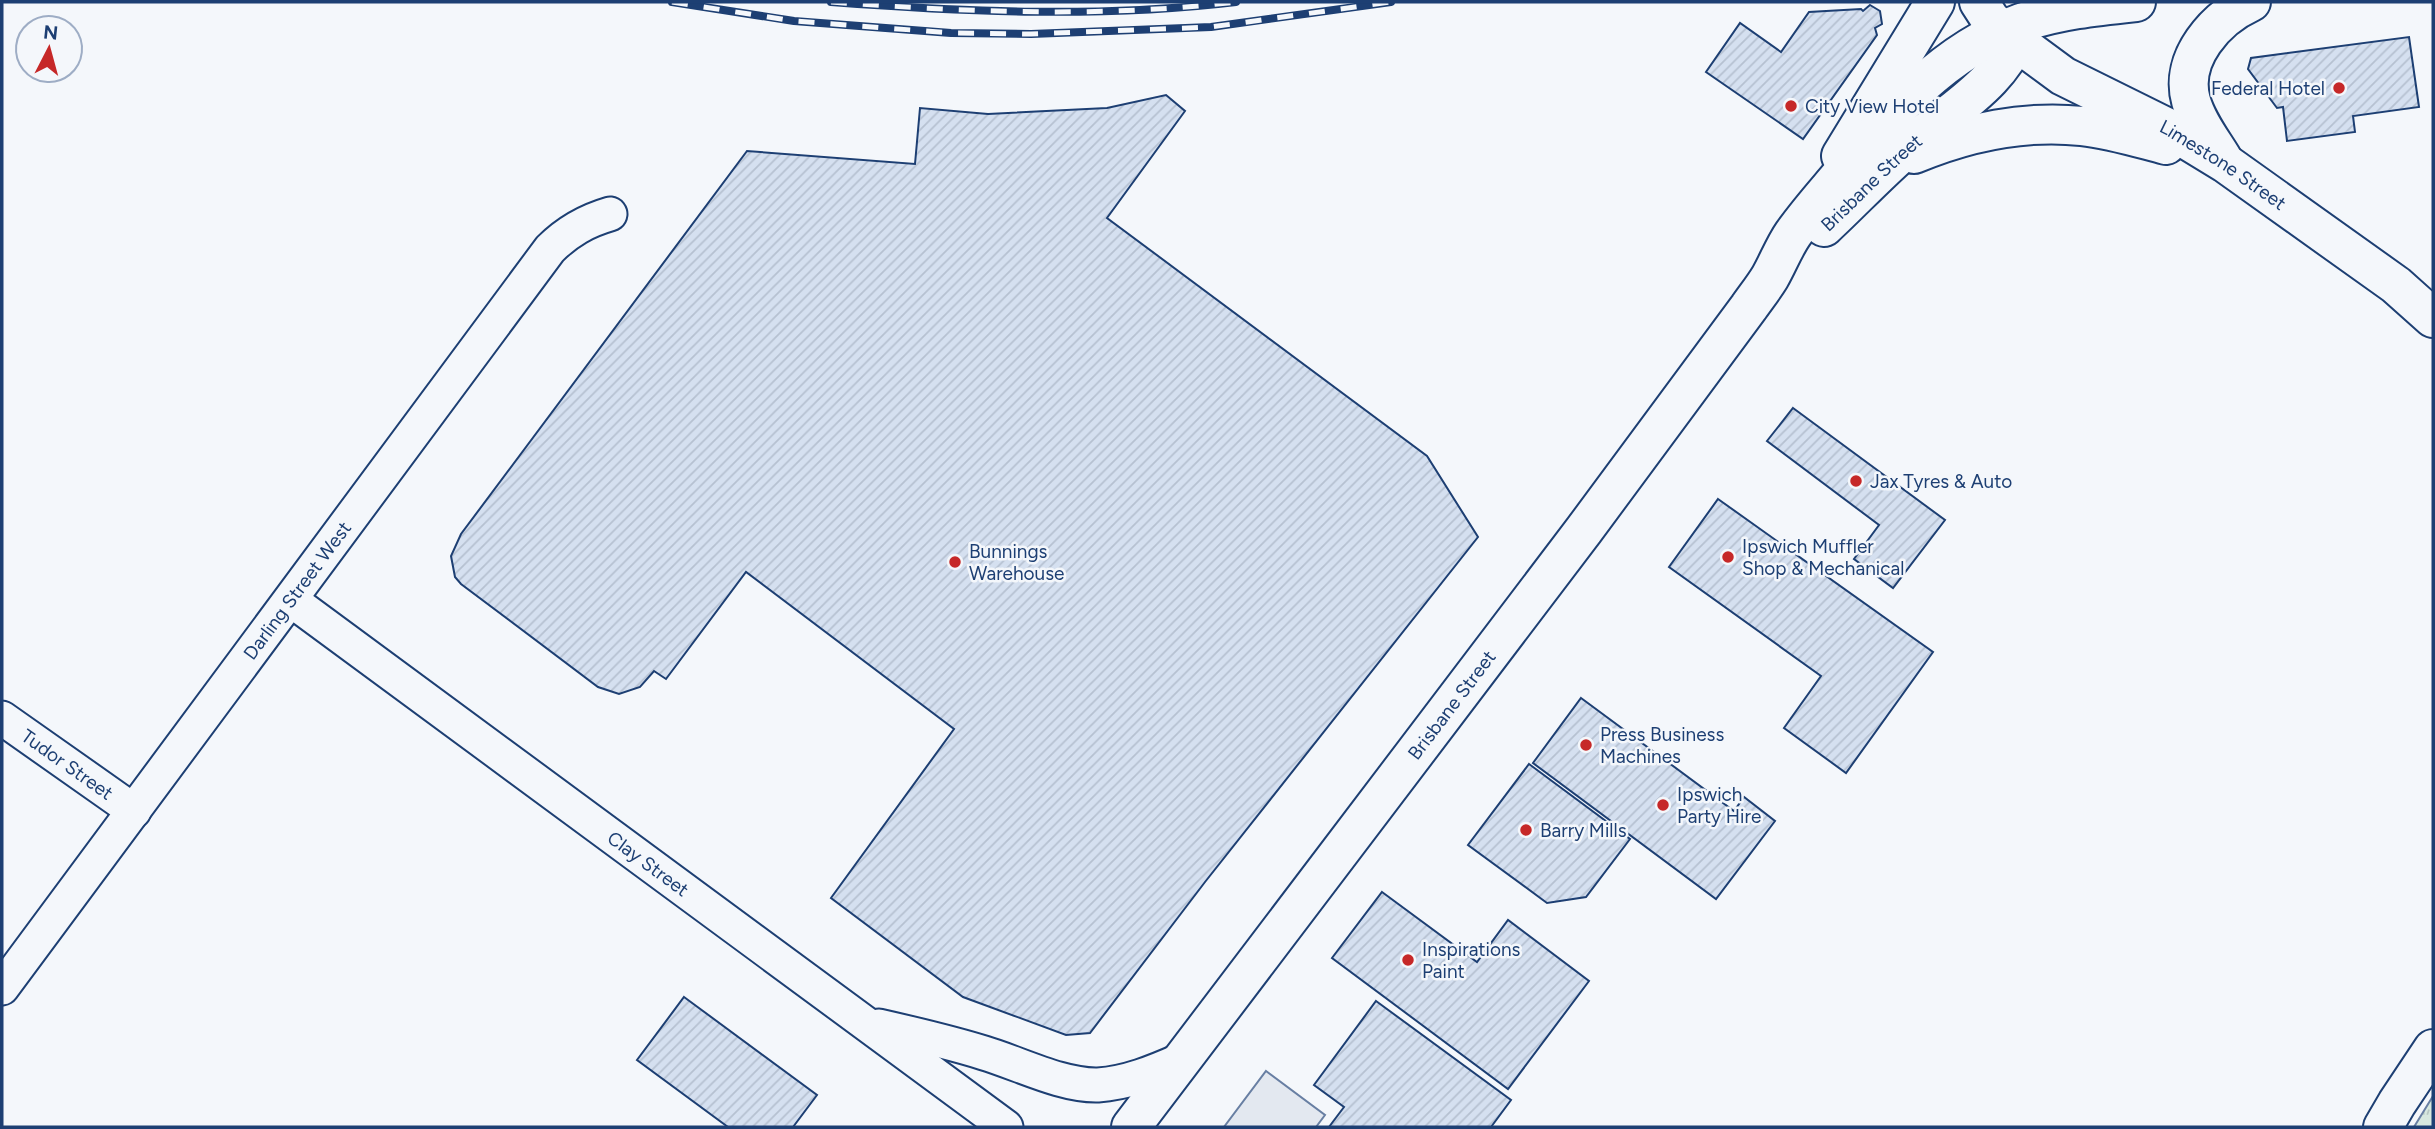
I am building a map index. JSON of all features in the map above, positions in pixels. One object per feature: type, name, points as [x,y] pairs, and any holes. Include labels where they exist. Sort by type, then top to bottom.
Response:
[{"type":"main road","name":"Brisbane Street","points":[[1131,1127],[1584,530],[1769,280],[1793,235],[1935,2]]},
{"type":"main road","name":"Brisbane Street","points":[[1793,235],[1880,126],[1909,95],[2009,20],[2136,2]]},
{"type":"main road","points":[[2225,163],[2198,117],[2190,97],[2190,76],[2196,55],[2207,36],[2228,14],[2251,2]]},
{"type":"main road","name":"Brisbane Street","points":[[1769,280],[1915,141],[1982,88],[2000,68],[2009,20]]},
{"type":"main road","name":"Limestone Street","points":[[2009,20],[2063,76],[2166,127],[2225,163],[2396,285],[2433,318]]},
{"type":"main road","points":[[1888,167],[1933,146],[2032,124],[2082,126],[2105,130],[2175,147],[2225,163]]},
{"type":"main road","points":[[2384,1127],[2396,1103],[2433,1050]]},
{"type":"street","name":"Darling Street West","points":[[2,988],[550,249],[589,220],[610,214]]},
{"type":"street","name":"Clay Street","points":[[290,600],[1006,1127]]},
{"type":"street","name":"Tudor Street","points":[[2,718],[134,811]]},
{"type":"street","points":[[863,1022],[982,1052],[1083,1084],[1098,1085],[1130,1079],[1181,1060]]},
{"type":"street","points":[[2362,1127],[2433,1050]]},
{"type":"green space","points":[[2433,1096],[2433,1127],[2414,1127]]},
{"type":"shaded area","points":[[1266,1071],[1325,1115],[1316,1127],[1224,1127]]},
{"type":"building","name":"City View Hotel","points":[[1870,5],[1880,11],[1882,24],[1875,28],[1877,35],[1803,139],[1706,72],[1740,23],[1781,52],[1809,12],[1863,11]]},
{"type":"building","name":"Federal Hotel","points":[[2409,37],[2419,107],[2353,116],[2355,132],[2287,141],[2283,107],[2277,108],[2248,69],[2251,58]]},
{"type":"building","name":"Bunnings Warehouse","points":[[1166,95],[1185,111],[1107,218],[1427,456],[1478,537],[1205,882],[1090,1033],[1066,1035],[963,997],[831,898],[954,729],[746,572],[666,679],[654,671],[640,687],[619,694],[598,687],[461,584],[455,577],[451,556],[461,534],[747,151],[915,164],[920,108],[988,114],[1107,108]]},
{"type":"building","name":"Jax Tyres & Auto","points":[[1793,408],[1945,520],[1893,588],[1854,559],[1879,525],[1767,441]]},
{"type":"building","points":[[1718,499],[1933,652],[1846,773],[1784,728],[1821,676],[1669,567]]},
{"type":"building","points":[[1581,698],[1734,811],[1744,797],[1775,821],[1716,899],[1533,763]]},
{"type":"building","points":[[1529,764],[1630,839],[1586,897],[1547,903],[1468,845]]},
{"type":"building","points":[[1382,892],[1477,962],[1508,920],[1589,981],[1508,1089],[1332,958]]},
{"type":"building","points":[[684,997],[817,1095],[793,1127],[728,1127],[637,1060]]},
{"type":"building","points":[[1376,1001],[1511,1100],[1491,1127],[1329,1127],[1344,1107],[1314,1085]]},
{"type":"railway","points":[[672,2],[794,21],[951,33],[1031,34],[1211,27],[1391,2]]},
{"type":"railway","points":[[831,2],[1034,12],[1135,10],[1236,2]]},
{"type":"place","name":"Federal Hotel","points":[[2339,88]]},
{"type":"place","name":"City View Hotel","points":[[1791,106]]},
{"type":"place","name":"Jax Tyres & Auto","points":[[1856,481]]},
{"type":"place","name":"Ipswich Muffler Shop & Mechanical","points":[[1728,557]]},
{"type":"place","name":"Bunnings Warehouse","points":[[955,562]]},
{"type":"place","name":"Press Business Machines","points":[[1586,745]]},
{"type":"place","name":"Ipswich Party Hire","points":[[1663,805]]},
{"type":"place","name":"Barry Mills","points":[[1526,830]]},
{"type":"place","name":"Inspirations Paint","points":[[1408,960]]}]
